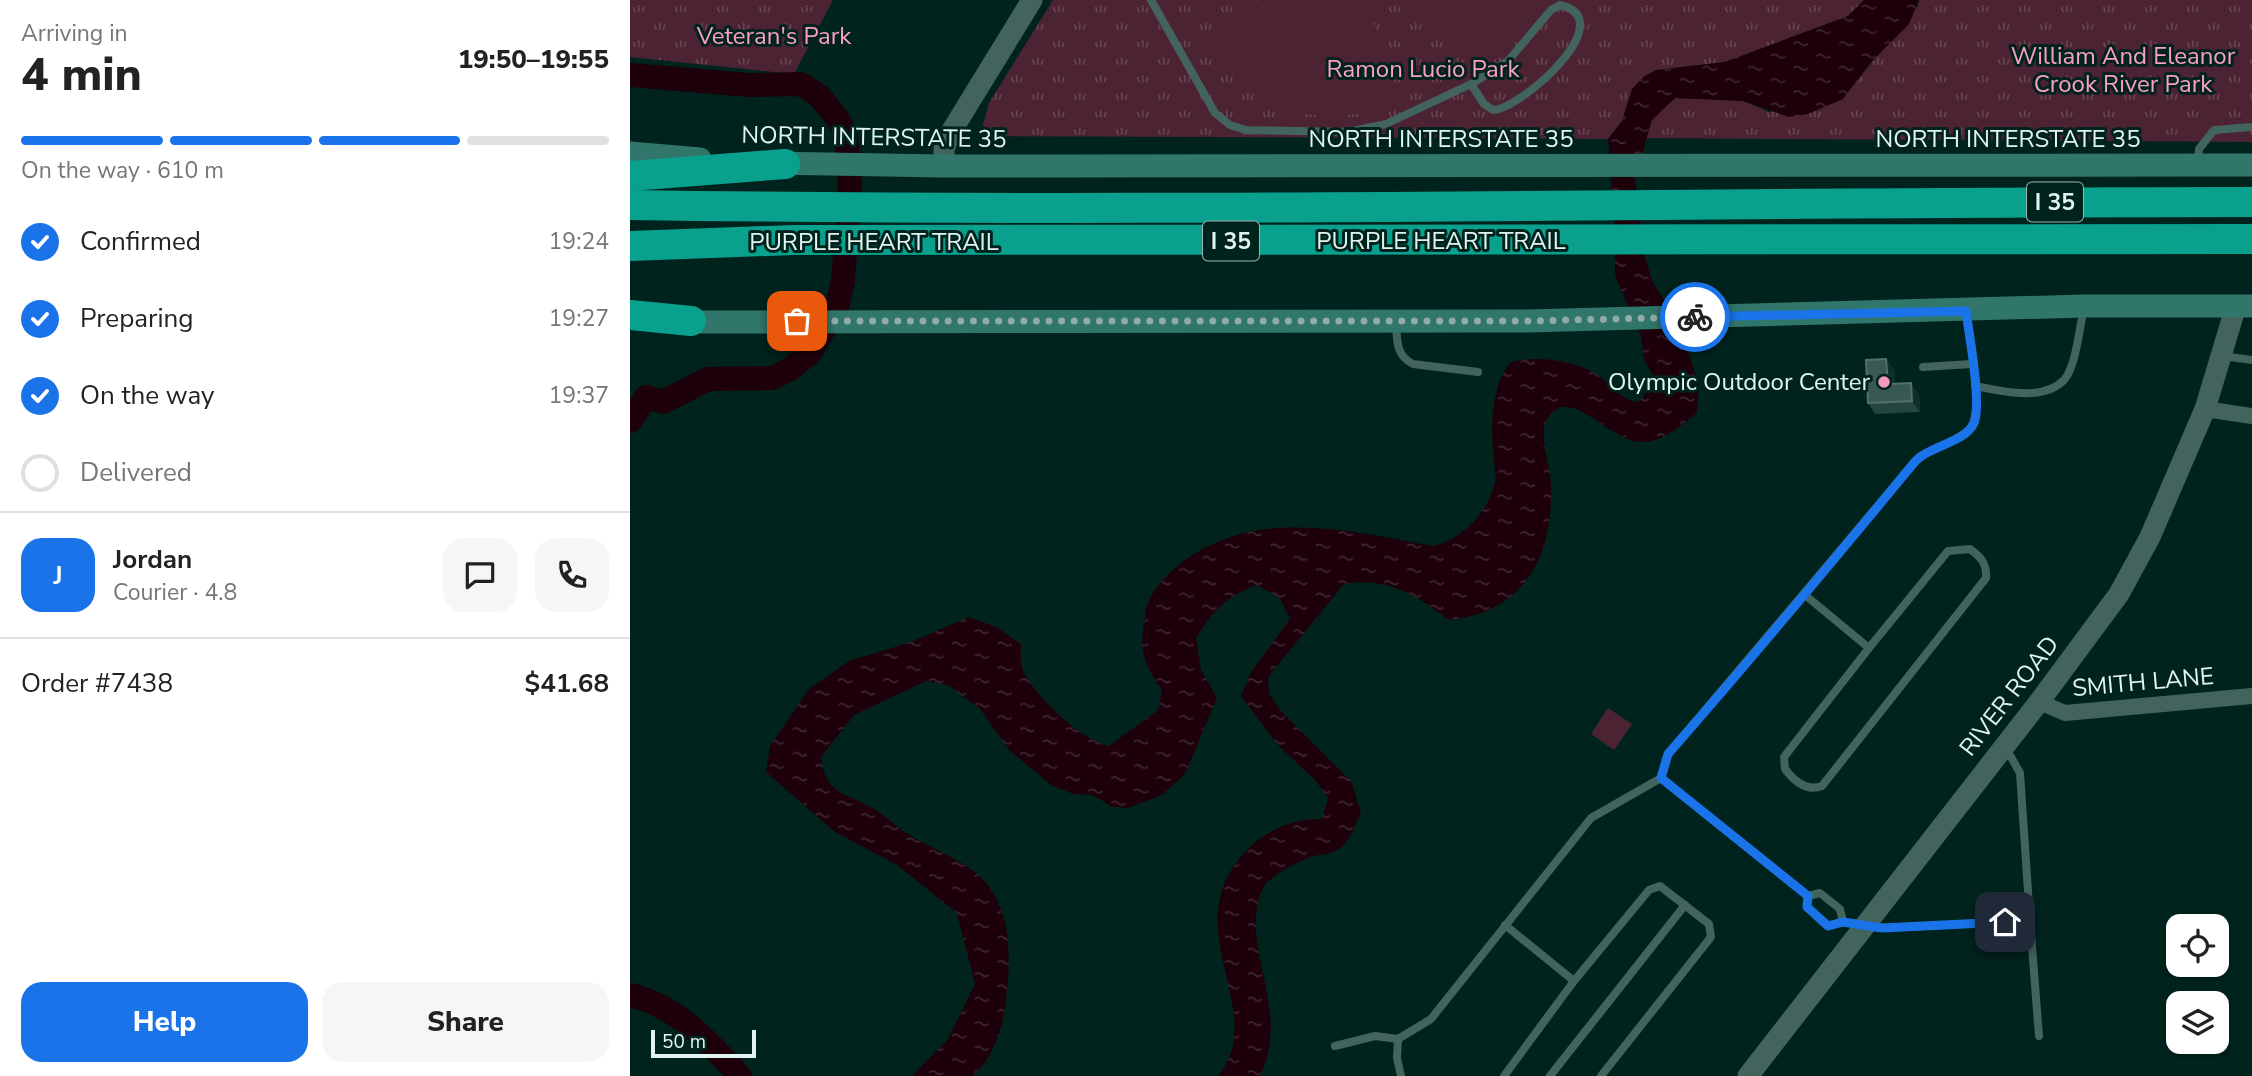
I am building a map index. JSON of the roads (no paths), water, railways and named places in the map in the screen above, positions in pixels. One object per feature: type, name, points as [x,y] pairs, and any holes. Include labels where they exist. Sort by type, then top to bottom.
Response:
[{"type":"highway","points":[[630,176],[788,163]]},
{"type":"highway","name":"PURPLE HEART TRAIL","points":[[630,205],[901,210],[1565,203],[2252,202]]},
{"type":"highway","name":"PURPLE HEART TRAIL","points":[[630,246],[794,240],[2252,239]]},
{"type":"highway","points":[[630,315],[702,321]]},
{"type":"main road","name":"NORTH INTERSTATE 35","points":[[630,153],[788,163],[907,166],[2252,165]]},
{"type":"main road","points":[[630,323],[1527,321],[2084,306],[2244,306]]},
{"type":"street","points":[[944,166],[944,149],[951,132],[1032,0]]},
{"type":"street","name":"RIVER ROAD","points":[[1748,1076],[2039,702],[2119,594],[2150,537],[2205,409],[2244,306]]},
{"type":"street","points":[[2205,409],[2252,416]]},
{"type":"street","name":"SMITH LANE","points":[[2039,702],[2065,713],[2252,695]]},
{"type":"lane","points":[[1152,0],[1215,113],[1230,125],[1246,130],[1348,132],[1386,124],[1471,84],[1508,61],[1551,10],[1560,5],[1570,7],[1578,15],[1582,27],[1580,34],[1565,56],[1543,80],[1508,107],[1493,110],[1484,104],[1471,84]]},
{"type":"lane","points":[[2198,164],[2199,149],[2214,130],[2223,127],[2252,127]]},
{"type":"lane","points":[[1975,386],[2020,393],[2053,387],[2064,380],[2075,350],[2084,306]]},
{"type":"lane","points":[[1335,1046],[1375,1035],[1398,1039],[1431,1019],[1591,818],[1661,778],[1668,754],[1919,457],[1968,431],[1977,414],[1966,311]]},
{"type":"lane","points":[[1396,321],[1399,353],[1404,360],[1413,364],[1478,372]]},
{"type":"lane","points":[[2223,356],[2252,360]]},
{"type":"lane","points":[[1923,367],[1972,364]]},
{"type":"lane","points":[[1970,549],[1982,559],[1986,578],[1822,786],[1805,787],[1784,769],[1784,757],[1869,648],[1948,551],[1970,549]]},
{"type":"lane","points":[[1805,595],[1869,648]]},
{"type":"lane","points":[[2004,746],[2020,773],[2039,1036]]},
{"type":"lane","points":[[1661,778],[1808,896]]},
{"type":"lane","points":[[1504,1076],[1503,1073],[1574,981],[1649,890],[1660,886],[1709,923],[1712,937],[1601,1076]]},
{"type":"lane","points":[[1808,896],[1820,893],[1840,909],[1843,922]]},
{"type":"lane","points":[[1808,896],[1807,907],[1828,926],[1843,922],[1865,926],[1906,927],[2030,920]]},
{"type":"lane","points":[[1550,1076],[1685,905]]},
{"type":"lane","points":[[1505,925],[1574,981]]},
{"type":"lane","points":[[1398,1039],[1397,1058],[1401,1076]]},
{"type":"water","points":[[1864,0],[1919,0],[1909,24],[1871,62],[1843,99],[1808,114],[1789,117],[1743,101],[1675,98],[1652,120],[1635,178],[1644,253],[1652,281],[1679,323],[1699,385],[1697,413],[1664,436],[1641,442],[1616,434],[1580,411],[1569,407],[1558,408],[1549,416],[1544,431],[1551,484],[1547,534],[1540,556],[1515,593],[1497,606],[1475,615],[1449,620],[1413,596],[1387,585],[1359,582],[1344,584],[1268,677],[1269,694],[1281,711],[1351,781],[1361,813],[1343,846],[1288,868],[1269,881],[1261,892],[1256,914],[1256,936],[1271,1028],[1268,1052],[1260,1076],[1218,1076],[1232,1050],[1235,1023],[1219,937],[1218,907],[1227,877],[1249,848],[1265,835],[1283,826],[1302,820],[1322,819],[1328,798],[1315,780],[1278,745],[1241,696],[1251,672],[1290,619],[1280,598],[1257,585],[1228,600],[1209,620],[1196,638],[1201,670],[1217,698],[1185,774],[1162,795],[1128,808],[1113,807],[1092,795],[1073,794],[1051,785],[1010,751],[980,709],[948,685],[926,681],[854,715],[821,757],[827,779],[838,791],[874,809],[904,831],[980,876],[999,904],[1008,937],[1004,1013],[988,1058],[972,1076],[912,1076],[948,1039],[975,984],[957,913],[897,865],[835,832],[766,772],[770,746],[809,689],[849,661],[911,642],[969,617],[996,627],[1021,644],[1023,671],[1038,693],[1060,716],[1085,736],[1109,746],[1158,710],[1162,690],[1145,660],[1142,643],[1146,610],[1151,597],[1159,584],[1176,567],[1210,545],[1241,534],[1304,528],[1369,534],[1434,546],[1464,531],[1480,514],[1492,493],[1495,478],[1492,439],[1494,403],[1500,381],[1511,362],[1546,359],[1570,363],[1602,378],[1632,401],[1638,402],[1646,393],[1652,374],[1644,360],[1641,336],[1615,275],[1615,231],[1608,139],[1622,121],[1632,89],[1643,77],[1656,70],[1725,62],[1848,16]]},
{"type":"waterway","points":[[630,75],[749,85],[801,84],[819,96],[838,119],[846,135],[850,183],[843,281],[837,307],[810,353],[789,370],[772,378],[708,379],[663,402],[646,397],[630,421]]},
{"type":"waterway","points":[[630,995],[663,1007],[677,1016],[704,1038],[740,1076]]},
{"type":"place","name":"Olympic Outdoor Center","points":[[1884,382]]},
{"type":"park label","name":"Veteran's Park","points":[[774,36]]},
{"type":"park label","name":"Ramon Lucio Park","points":[[1423,69]]},
{"type":"park label","name":"William And Eleanor Crook River Park","points":[[2123,70]]}]
